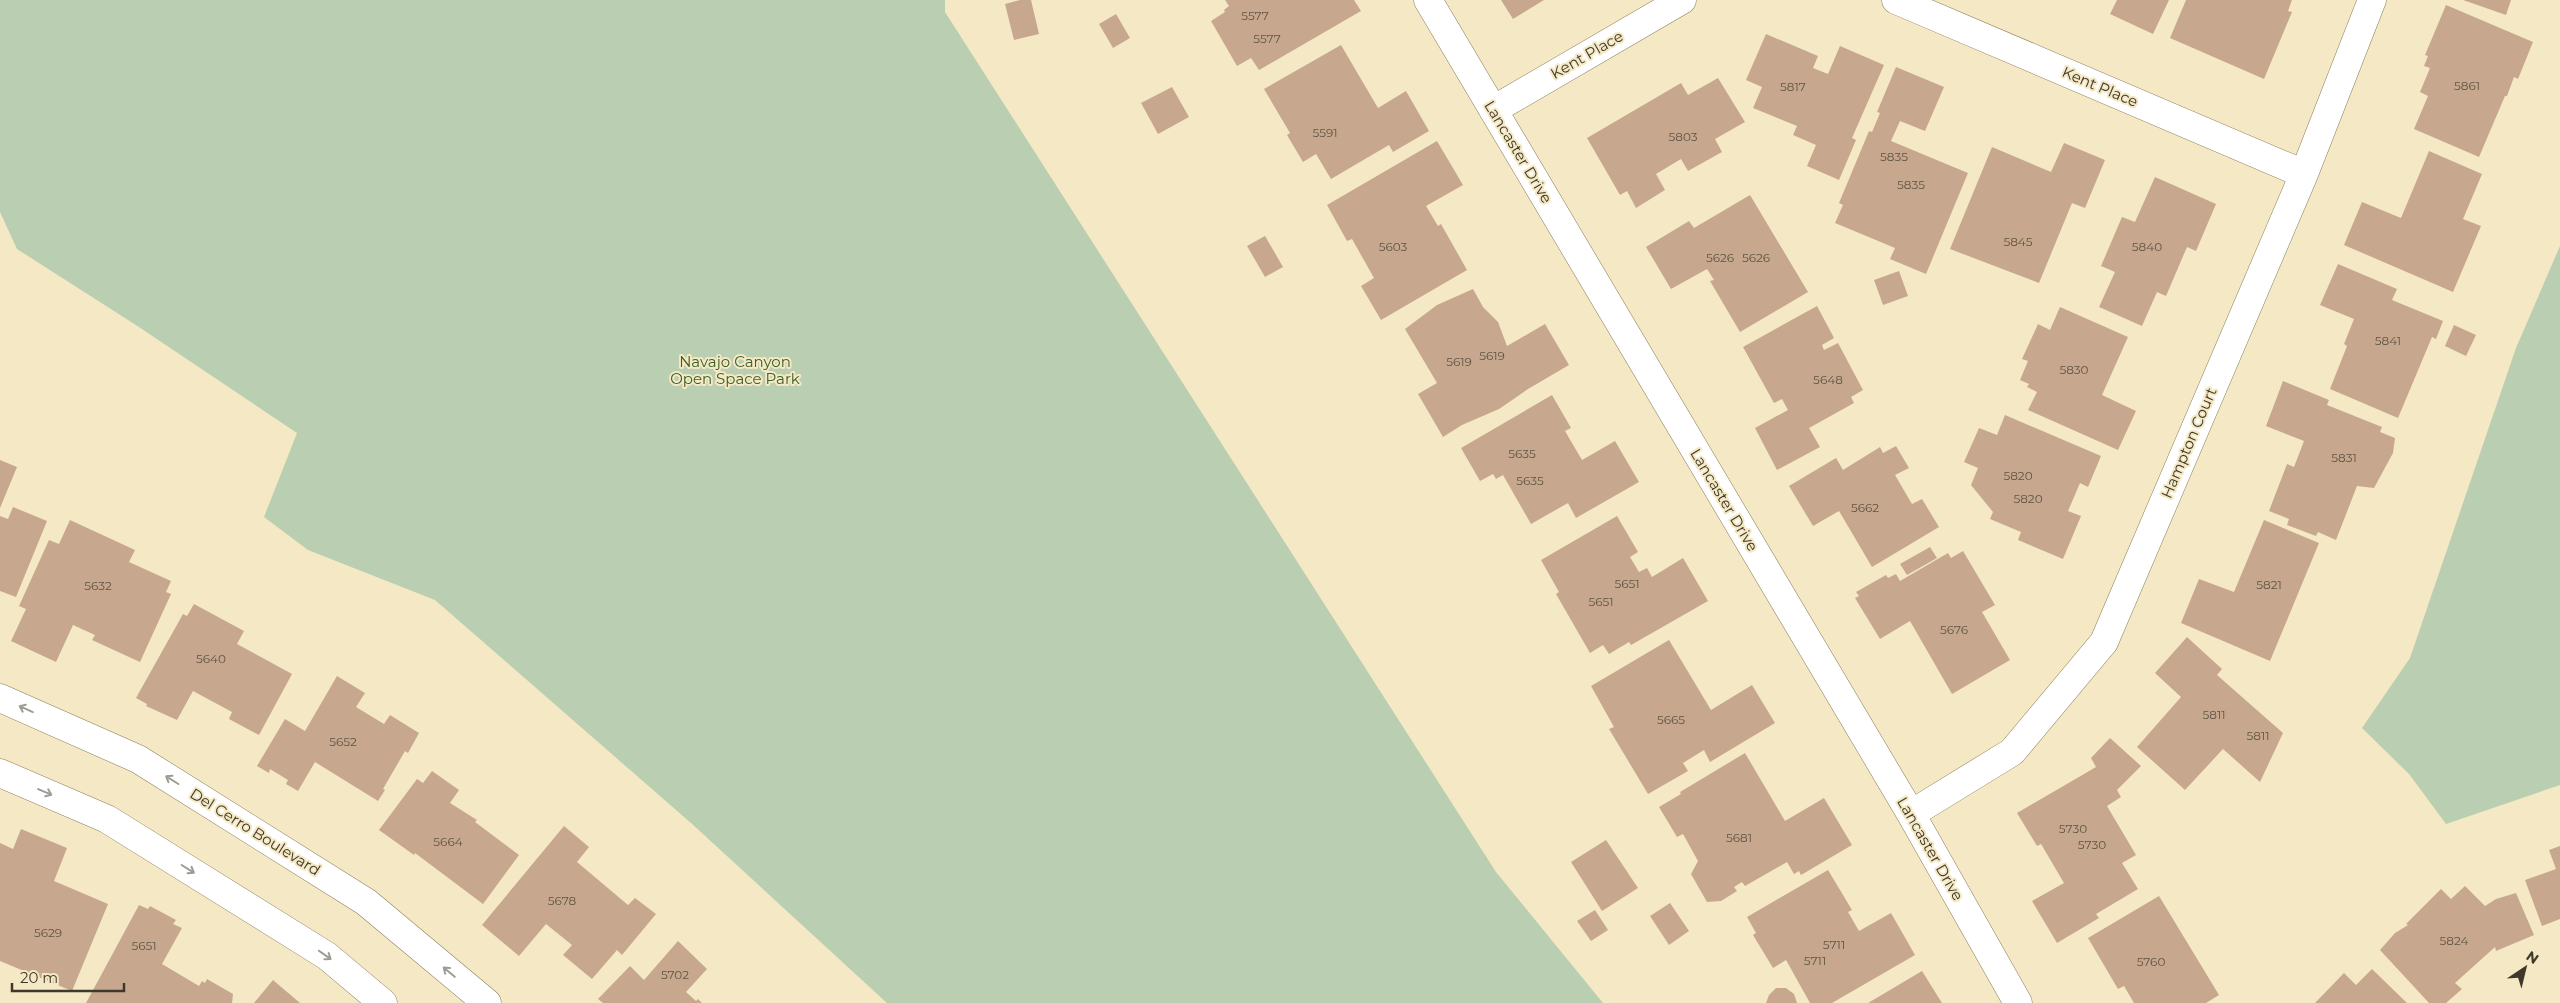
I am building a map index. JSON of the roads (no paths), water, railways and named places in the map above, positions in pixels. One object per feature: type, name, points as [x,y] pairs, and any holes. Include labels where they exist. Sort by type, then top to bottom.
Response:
[{"type":"street","name":"Lancaster Drive","points":[[1428,0],[1911,814],[2018,1003]]},
{"type":"street","name":"Kent Place","points":[[1493,110],[1682,0]]},
{"type":"street","name":"Kent Place","points":[[1896,0],[2304,174]]},
{"type":"street","name":"Hampton Court","points":[[1911,814],[2012,752],[2104,642],[2304,174],[2372,0]]},
{"type":"street","name":"Del Cerro Boulevard","points":[[0,698],[138,759],[206,801],[366,902],[487,1003]]},
{"type":"street","points":[[0,773],[107,818],[327,956],[384,1003]]},
{"type":"park label","name":"Navajo Canyon Open Space Park","points":[[735,370]]}]
